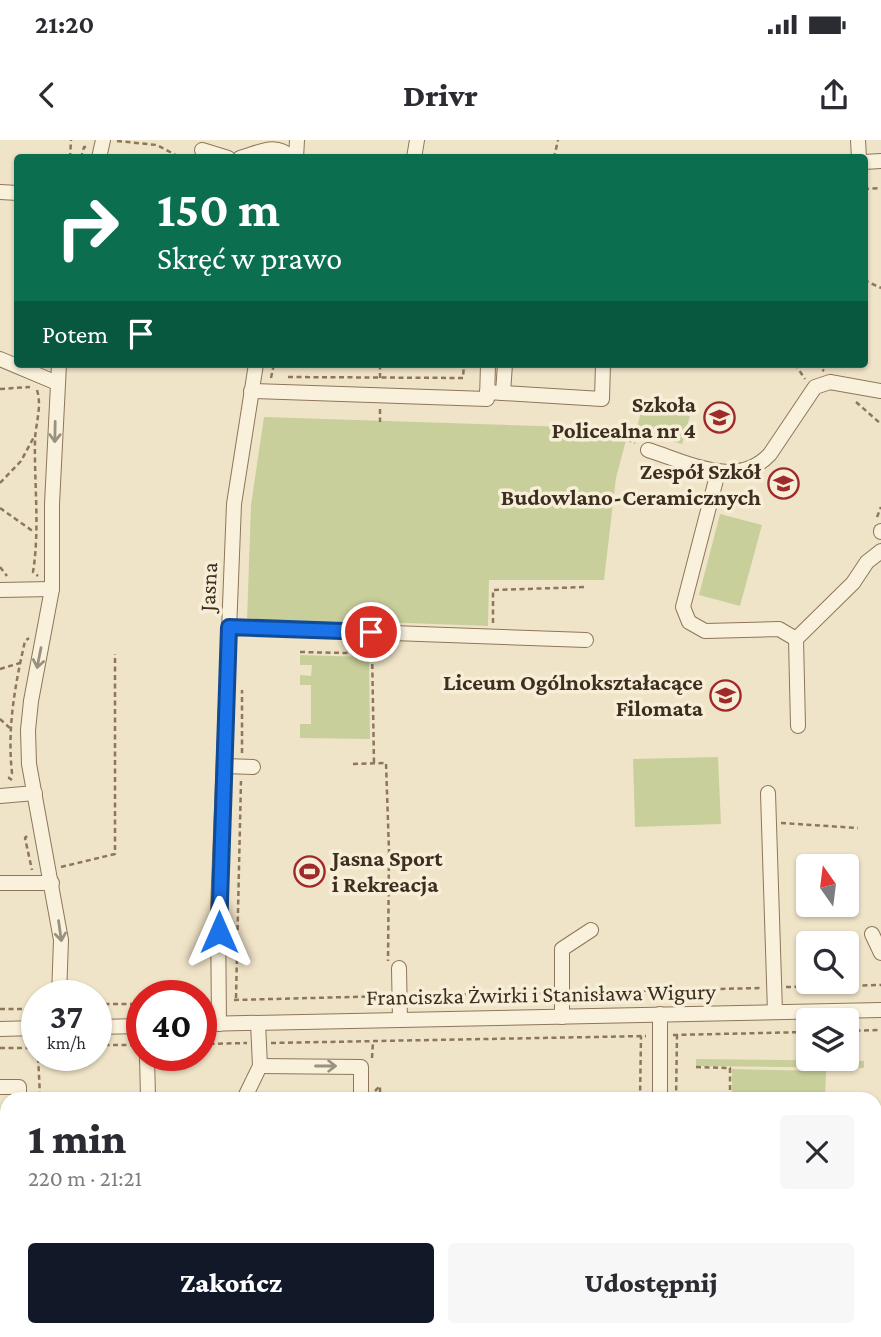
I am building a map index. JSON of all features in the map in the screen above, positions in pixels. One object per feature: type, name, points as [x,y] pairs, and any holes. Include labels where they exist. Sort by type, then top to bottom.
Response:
[{"type":"street","points":[[264,150],[282,149],[289,154]]},
{"type":"street","points":[[21,368],[57,383]]},
{"type":"street","points":[[59,368],[52,504],[52,589],[28,730],[29,764],[61,940],[60,980]]},
{"type":"street","name":"Jasna","points":[[219,1024],[218,909],[234,504],[255,368]]},
{"type":"street","points":[[251,391],[487,399],[488,368]]},
{"type":"street","points":[[503,393],[505,368]]},
{"type":"street","points":[[488,392],[602,399],[603,368]]},
{"type":"street","points":[[649,450],[719,472],[740,473],[762,462],[815,387],[830,382],[881,391]]},
{"type":"street","points":[[719,472],[683,607],[689,622],[705,631],[779,629],[796,639]]},
{"type":"street","points":[[798,726],[796,639],[853,583],[866,562],[881,551]]},
{"type":"street","points":[[0,590],[52,589]]},
{"type":"street","points":[[229,627],[586,640]]},
{"type":"street","points":[[223,766],[247,767]]},
{"type":"street","points":[[0,796],[35,793]]},
{"type":"street","points":[[768,793],[775,1012]]},
{"type":"street","points":[[0,883],[51,876]]},
{"type":"street","points":[[562,1017],[562,949],[591,930]]},
{"type":"street","points":[[872,934],[881,953]]},
{"type":"street","points":[[394,969],[400,1020]]},
{"type":"street","name":"Franciszka Żwirki i Stanisława Wigury","points":[[219,1024],[881,1010]]},
{"type":"street","points":[[660,1014],[669,1035],[661,1092]]},
{"type":"street","points":[[247,1092],[260,1066],[258,1023]]},
{"type":"street","points":[[0,1029],[21,1028]]},
{"type":"street","points":[[260,1066],[360,1067],[366,1092]]},
{"type":"street","points":[[147,1071],[148,1092]]},
{"type":"path","points":[[112,140],[157,145],[174,154]]},
{"type":"path","points":[[267,392],[273,368]]},
{"type":"path","points":[[285,377],[463,378],[464,368]]},
{"type":"path","points":[[798,368],[808,384]]},
{"type":"path","points":[[0,389],[36,386],[38,396],[33,572],[38,576],[37,584]]},
{"type":"path","points":[[0,483],[21,461],[35,434]]},
{"type":"path","points":[[619,436],[627,438]]},
{"type":"path","points":[[0,508],[36,533]]},
{"type":"path","points":[[492,637],[493,590],[587,587]]},
{"type":"path","points":[[371,632],[374,763]]},
{"type":"path","points":[[15,784],[9,778],[12,774],[9,738],[25,641]]},
{"type":"path","points":[[300,652],[390,654]]},
{"type":"path","points":[[51,876],[114,854],[115,654]]},
{"type":"path","points":[[0,668],[20,663],[38,665]]},
{"type":"path","points":[[236,999],[247,767],[242,683]]},
{"type":"path","points":[[386,763],[394,969]]},
{"type":"path","points":[[353,764],[392,763]]},
{"type":"path","points":[[769,822],[858,828]]},
{"type":"path","points":[[702,989],[702,998]]},
{"type":"path","points":[[632,991],[632,998]]},
{"type":"path","points":[[298,998],[299,1008]]},
{"type":"path","points":[[0,1009],[21,1009]]},
{"type":"path","points":[[631,1030],[633,1036]]},
{"type":"path","points":[[859,1031],[881,1030]]},
{"type":"path","points":[[217,1044],[796,1032]]},
{"type":"path","points":[[301,1035],[303,1043]]},
{"type":"path","points":[[669,1035],[675,1092]]},
{"type":"path","points":[[640,1092],[641,1036]]},
{"type":"path","points":[[0,1048],[21,1048]]},
{"type":"path","points":[[696,1067],[730,1068],[730,1092]]},
{"type":"path","points":[[39,1071],[40,1092]]},
{"type":"green space","points":[[643,404],[690,416],[682,444],[636,431]]},
{"type":"green space","points":[[264,417],[629,429],[616,478],[604,580],[489,580],[488,626],[379,622],[378,626],[247,621],[251,505]]},
{"type":"green space","points":[[720,514],[762,525],[740,606],[699,595]]},
{"type":"green space","points":[[300,655],[369,657],[370,739],[300,738],[300,724],[311,724],[311,685],[300,685],[300,675],[311,676],[312,665],[300,665]]},
{"type":"green space","points":[[718,757],[721,824],[635,827],[633,759]]},
{"type":"green space","points":[[696,1059],[796,1060],[796,1067],[696,1066]]},
{"type":"green space","points":[[859,1061],[864,1061],[864,1068],[859,1068]]},
{"type":"green space","points":[[732,1069],[826,1071],[825,1092],[732,1092]]},
{"type":"place","name":"Szkoła Policealna nr 4","points":[[719,417]]},
{"type":"place","name":"Zespół Szkół Budowlano-Ceramicznych","points":[[784,484]]},
{"type":"place","name":"Liceum Ogólnokształacące Filomata","points":[[726,695]]},
{"type":"place","name":"Jasna Sport i Rekreacja","points":[[309,871]]},
{"type":"route","points":[[219,932],[229,627],[371,632]]}]
